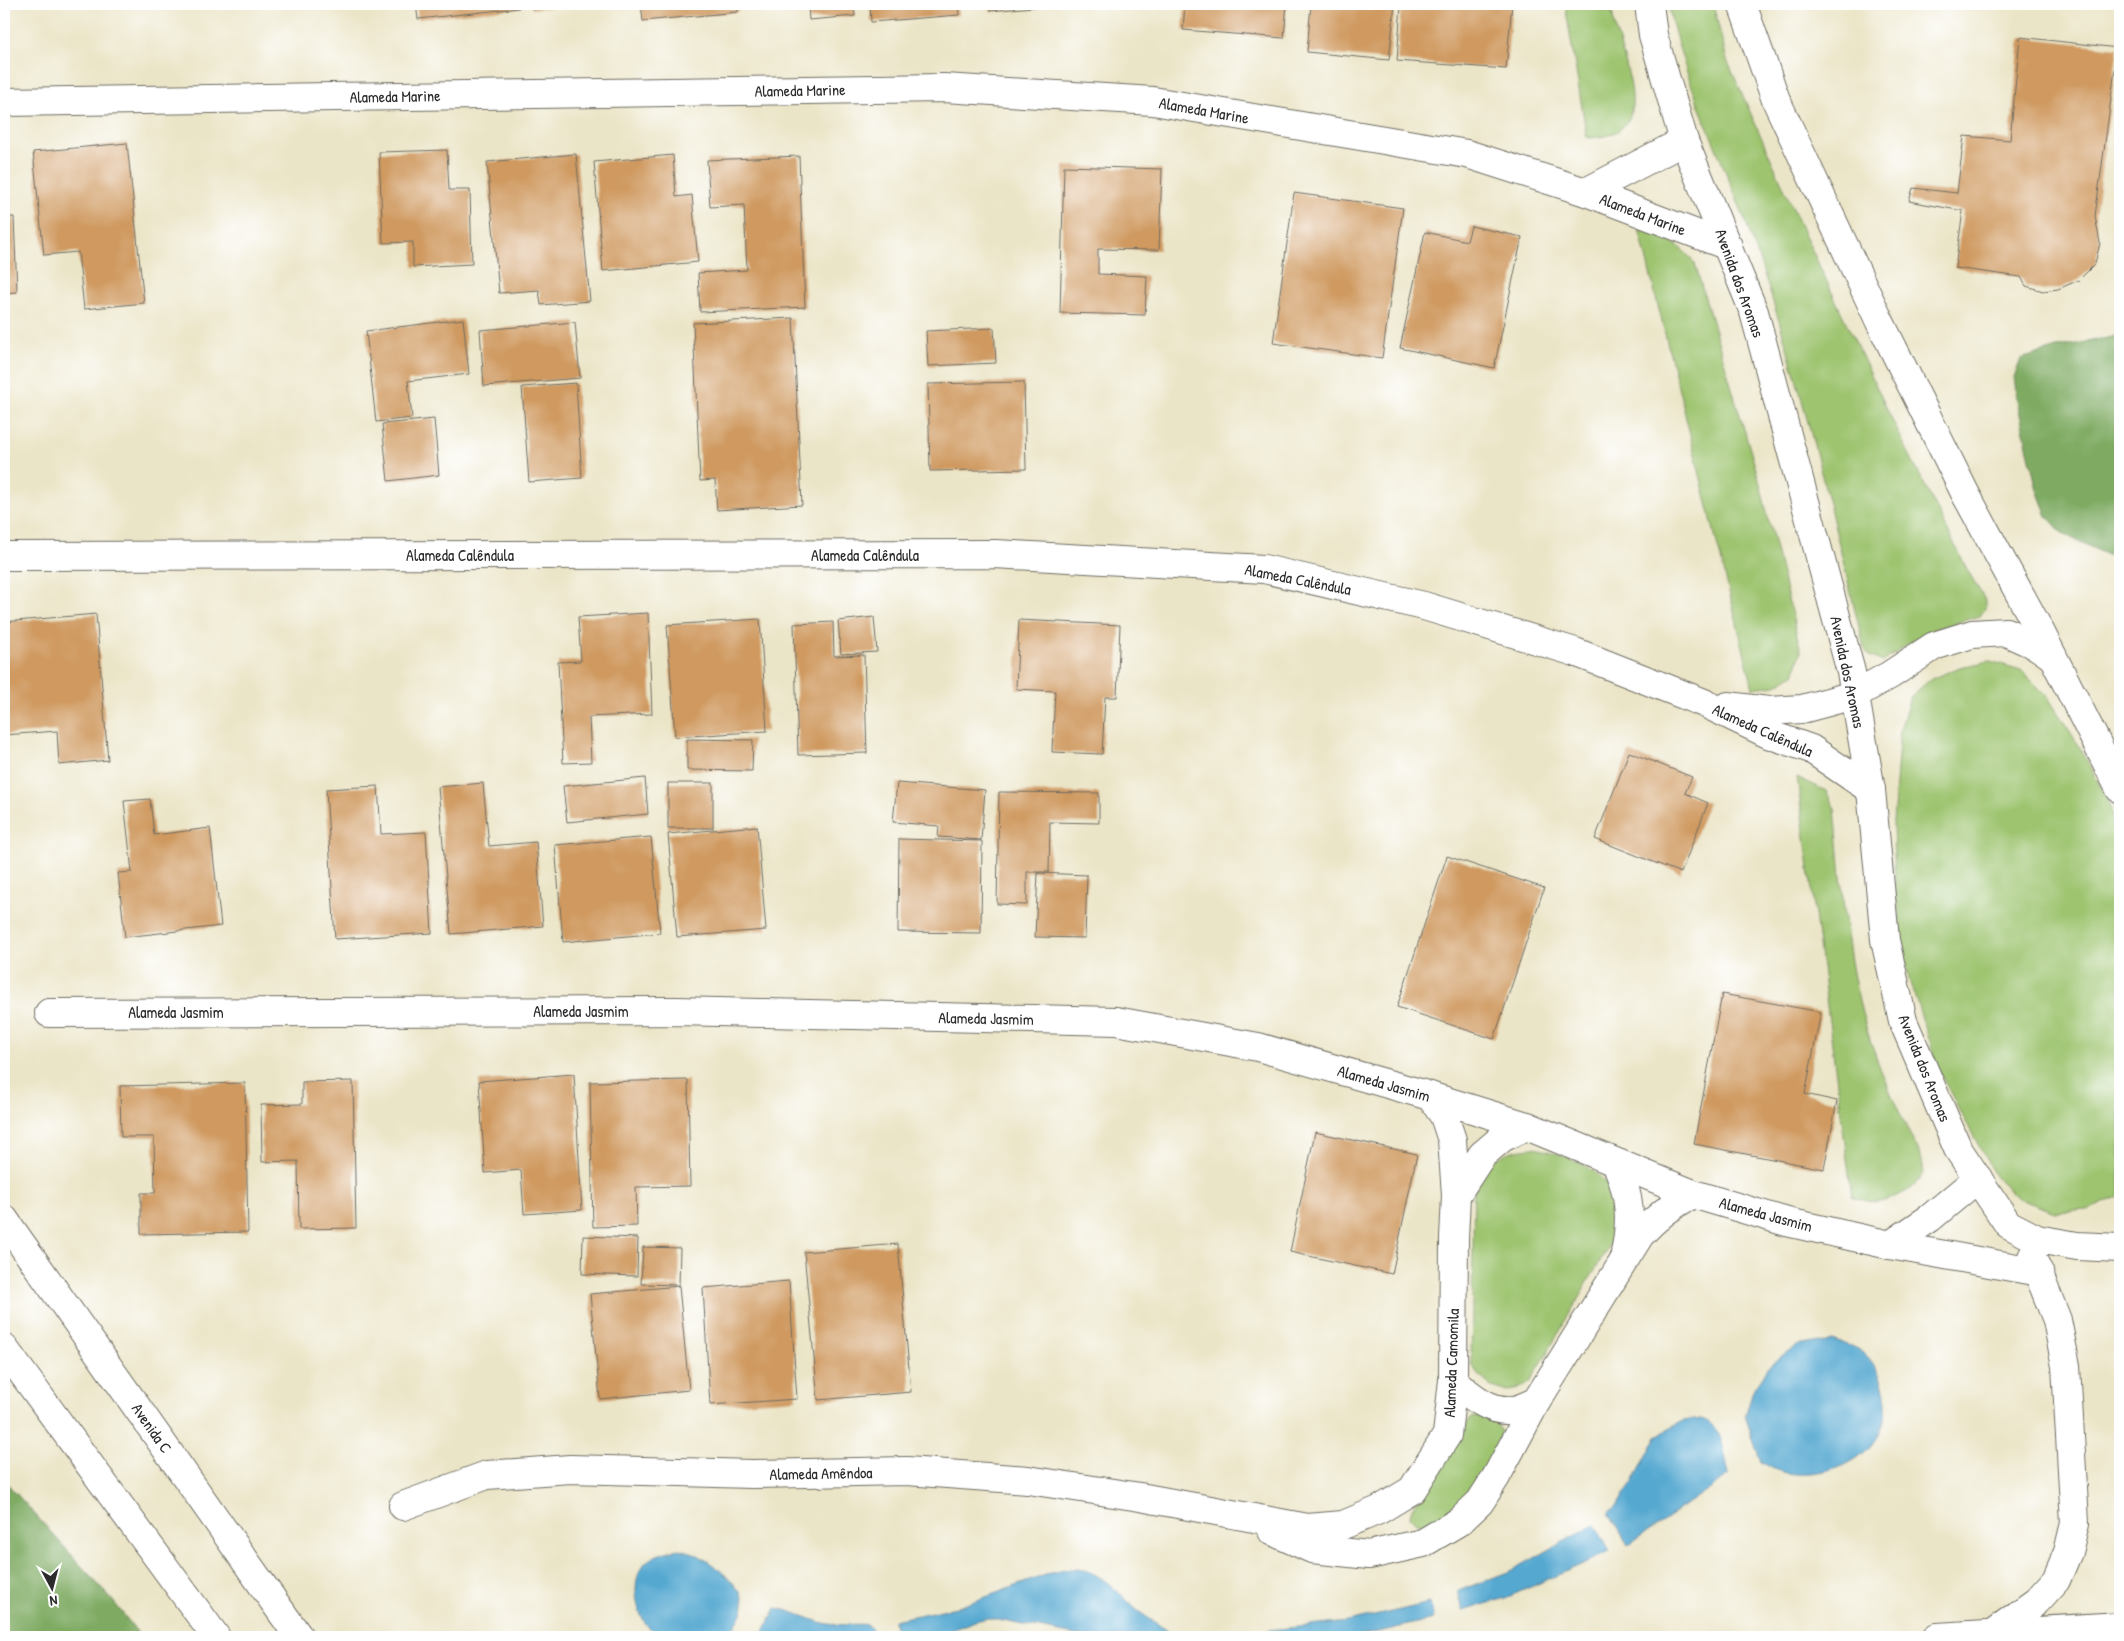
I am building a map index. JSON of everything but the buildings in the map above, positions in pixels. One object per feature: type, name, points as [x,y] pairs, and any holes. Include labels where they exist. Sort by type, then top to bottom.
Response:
[{"type":"street","name":"Avenida dos Aromas","points":[[1649,4],[1653,35],[1684,141],[1754,312],[1851,672],[1871,790],[1885,940],[1903,1021],[1958,1149],[2008,1224],[2037,1239],[2077,1246],[2120,1248]]},
{"type":"street","points":[[1742,4],[1776,100],[1880,322],[1965,493],[2053,657],[2120,789]]},
{"type":"street","name":"Alameda Marine","points":[[4,102],[964,89],[1154,101],[1467,154],[1586,192],[1728,246]]},
{"type":"street","name":"Alameda Marine","points":[[1586,192],[1684,141]]},
{"type":"street","name":"Alameda Calêndula","points":[[4,556],[996,554],[1264,569],[1434,609],[1574,652],[1704,703],[1768,734],[1811,749],[1871,790]]},
{"type":"street","name":"Alameda Calêndula","points":[[1704,703],[1768,711],[1802,709],[1854,695],[1890,675],[1934,646],[1972,634],[2006,632],[2037,646],[2053,657]]},
{"type":"street","name":"Alameda Jasmim","points":[[48,1013],[676,1011],[1116,1021],[1258,1047],[1430,1096],[1527,1126],[1692,1194],[1787,1222],[1890,1244],[2040,1272]]},
{"type":"street","name":"Alameda Camomila","points":[[1242,1517],[1308,1528],[1343,1526],[1379,1510],[1412,1490],[1447,1435],[1453,1380],[1456,1195],[1452,1140],[1444,1116],[1430,1096]]},
{"type":"street","points":[[1456,1195],[1482,1155],[1502,1138],[1527,1126]]},
{"type":"street","points":[[1617,1164],[1627,1190],[1630,1212],[1630,1230],[1624,1259]]},
{"type":"street","points":[[1890,1244],[1930,1218],[1978,1178]]},
{"type":"street","points":[[1242,1517],[1312,1549],[1369,1555],[1423,1543],[1460,1521],[1480,1502],[1536,1402],[1640,1235],[1657,1216],[1674,1203],[1692,1194]]},
{"type":"street","name":"Avenida C","points":[[4,1219],[300,1637]]},
{"type":"street","points":[[1993,1632],[2037,1601],[2056,1580],[2068,1552],[2075,1524],[2066,1366],[2057,1320],[2040,1272],[2018,1229]]},
{"type":"street","points":[[4,1348],[216,1637]]},
{"type":"street","points":[[1453,1380],[1472,1398],[1493,1407],[1514,1410],[1536,1402]]},
{"type":"street","name":"Alameda Amêndoa","points":[[403,1506],[487,1475],[561,1470],[752,1474],[908,1471],[1028,1480],[1140,1497],[1242,1517]]},
{"type":"street","points":[[1937,1637],[1993,1632],[2120,1626]]},
{"type":"green space","points":[[1565,4],[1611,4],[1616,30],[1628,71],[1632,103],[1629,117],[1622,128],[1608,135],[1587,138]]},
{"type":"green space","points":[[1668,4],[1713,4],[1727,60],[1803,231],[1893,422],[1968,571],[1985,600],[1985,609],[1980,616],[1931,630],[1916,638],[1883,662],[1869,656],[1864,648],[1813,442],[1785,340],[1752,239],[1684,64]]},
{"type":"green space","points":[[1639,229],[1670,241],[1683,250],[1695,264],[1758,476],[1801,652],[1794,674],[1776,685],[1753,688]]},
{"type":"green space","points":[[2120,333],[2120,561],[2063,534],[2047,516],[2037,490],[2017,401],[2014,377],[2021,359],[2060,347],[2112,337]]},
{"type":"green space","points":[[1990,661],[2021,670],[2047,696],[2078,744],[2107,798],[2120,838],[2120,1196],[2088,1210],[2056,1212],[2019,1199],[1995,1176],[1942,1077],[1909,980],[1895,889],[1893,822],[1900,730],[1910,697],[1931,679],[1960,667]]},
{"type":"green space","points":[[1797,777],[1826,791],[1835,809],[1845,919],[1859,1001],[1877,1061],[1922,1160],[1923,1172],[1917,1182],[1898,1196],[1879,1202],[1852,1197]]},
{"type":"green space","points":[[1534,1148],[1570,1158],[1586,1166],[1599,1176],[1609,1188],[1615,1202],[1616,1220],[1612,1240],[1531,1381],[1522,1387],[1505,1391],[1483,1380],[1471,1364],[1474,1190],[1485,1171],[1497,1158],[1513,1151]]},
{"type":"green space","points":[[1480,1416],[1494,1422],[1500,1428],[1501,1436],[1498,1447],[1491,1459],[1463,1496],[1441,1517],[1433,1521],[1416,1523],[1410,1517],[1411,1510],[1471,1418]]},
{"type":"green space","points":[[4,1480],[113,1601],[141,1637],[4,1637]]},
{"type":"water","points":[[1832,1340],[1861,1351],[1874,1366],[1881,1379],[1886,1402],[1884,1422],[1876,1440],[1862,1454],[1845,1465],[1825,1472],[1804,1474],[1782,1472],[1774,1469],[1761,1462],[1745,1416],[1753,1390],[1773,1362],[1797,1346]]},
{"type":"water","points":[[1701,1419],[1709,1422],[1719,1434],[1729,1475],[1628,1545],[1609,1513],[1616,1507],[1632,1484],[1657,1436],[1683,1421]]},
{"type":"water","points":[[1595,1524],[1610,1552],[1508,1597],[1463,1611],[1458,1591],[1513,1570]]},
{"type":"water","points":[[680,1549],[696,1554],[711,1564],[727,1577],[740,1592],[744,1606],[730,1633],[705,1637],[667,1637],[652,1630],[641,1616],[636,1597],[637,1578],[640,1570],[652,1558]]},
{"type":"water","points":[[1070,1569],[1090,1572],[1107,1582],[1138,1611],[1168,1631],[1163,1637],[1085,1637],[988,1618],[932,1637],[896,1637],[894,1620],[961,1606],[1051,1573]]},
{"type":"water","points":[[1430,1603],[1434,1619],[1357,1637],[1202,1637],[1202,1632],[1249,1632],[1348,1622]]},
{"type":"water","points":[[776,1608],[828,1624],[867,1625],[872,1629],[876,1637],[761,1637]]}]
